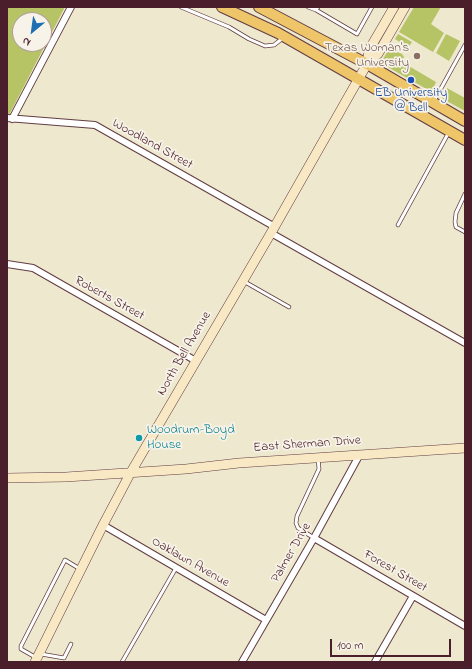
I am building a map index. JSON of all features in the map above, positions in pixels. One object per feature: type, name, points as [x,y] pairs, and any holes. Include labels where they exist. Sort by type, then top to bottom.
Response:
[{"type":"main road","points":[[222,7],[285,37],[465,140]]},
{"type":"main road","points":[[259,7],[367,64],[465,121]]},
{"type":"main road","name":"North Bell Avenue","points":[[367,64],[369,50],[394,7]]},
{"type":"main road","name":"North Bell Avenue","points":[[37,658],[131,472],[273,230],[367,64],[378,54],[405,7]]},
{"type":"main road","name":"East Sherman Drive","points":[[7,478],[66,477],[360,454],[465,448]]},
{"type":"street","points":[[10,119],[71,7]]},
{"type":"street","name":"Woodland Street","points":[[10,119],[95,125],[465,343]]},
{"type":"street","name":"Roberts Street","points":[[7,264],[33,268],[196,361]]},
{"type":"street","name":"Palmer Drive","points":[[242,662],[314,538],[360,454]]},
{"type":"street","name":"Oaklawn Avenue","points":[[103,525],[266,620]]},
{"type":"street","name":"Forest Street","points":[[314,538],[465,626]]},
{"type":"street","points":[[375,662],[414,596]]},
{"type":"lane","points":[[181,7],[229,27],[264,46],[274,46],[285,37]]},
{"type":"lane","points":[[308,7],[317,9],[356,34],[372,7]]},
{"type":"lane","points":[[433,102],[465,45]]},
{"type":"lane","points":[[398,225],[450,131]]},
{"type":"lane","points":[[465,194],[456,213],[455,222],[456,227],[465,232]]},
{"type":"lane","points":[[243,281],[289,308]]},
{"type":"lane","points":[[314,538],[298,528],[296,523],[297,516],[319,469],[318,458]]},
{"type":"lane","points":[[71,644],[64,658],[37,658],[21,649],[21,646],[64,560],[81,570]]},
{"type":"lane","points":[[122,662],[176,568]]},
{"type":"green space","points":[[7,7],[65,7],[52,32],[52,12],[12,12],[12,52],[42,52],[8,117]]},
{"type":"green space","points":[[414,7],[441,7],[431,24],[444,33],[433,52],[399,32]]},
{"type":"green space","points":[[398,34],[412,42],[410,45],[407,47],[395,39]]},
{"type":"green space","points":[[446,34],[460,41],[449,61],[436,53]]},
{"type":"green space","points":[[390,47],[402,54],[404,57],[402,62],[436,82],[433,89],[430,91],[386,66],[383,59]]},
{"type":"green space","points":[[447,88],[465,98],[465,111],[443,99],[442,97]]},
{"type":"place","name":"Texas Woman's University","points":[[417,56]]},
{"type":"place","name":"EB University @ Bell","points":[[411,80]]},
{"type":"place","name":"Woodrum-Boyd House","points":[[139,438]]}]
